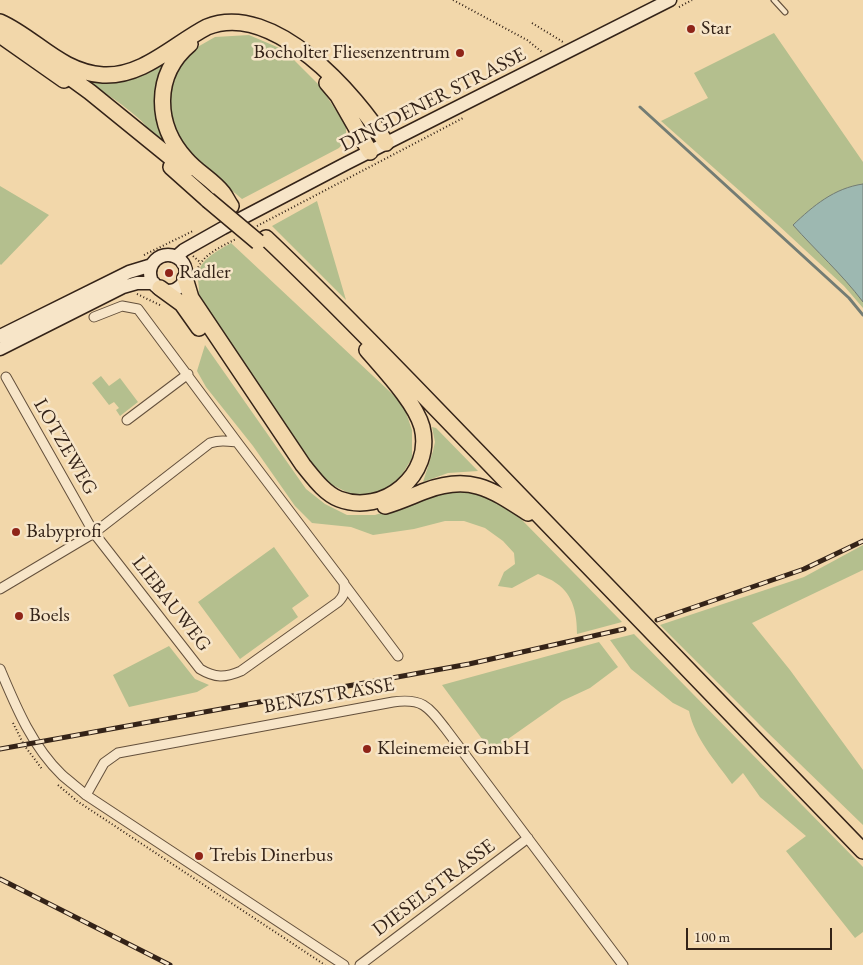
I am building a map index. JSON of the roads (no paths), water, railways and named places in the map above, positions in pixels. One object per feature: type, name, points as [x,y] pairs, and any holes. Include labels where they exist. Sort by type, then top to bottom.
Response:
[{"type":"highway","points":[[0,23],[8,25],[48,54],[66,64],[82,72],[103,75],[132,70],[147,64],[210,25],[234,20],[262,24],[292,38],[321,64],[376,126],[386,143]]},
{"type":"highway","points":[[0,23],[90,92],[216,196],[358,328],[536,510],[620,600],[863,851]]},
{"type":"highway","points":[[216,196],[175,146],[167,128],[162,109],[163,88],[169,70],[177,57],[195,41],[215,30],[233,26],[258,30],[282,42],[302,56],[338,96],[370,152]]},
{"type":"highway","points":[[0,35],[87,97],[231,206],[363,345],[528,513],[620,600]]},
{"type":"highway","points":[[186,270],[191,298],[303,465],[318,483],[337,498],[360,503],[374,502],[387,497],[408,482],[418,465],[423,444],[422,428],[412,406],[363,345]]},
{"type":"highway","points":[[157,286],[175,298],[190,314],[295,468],[323,497],[343,507],[362,510],[387,506],[444,485],[456,483],[468,484],[495,492],[528,513]]},
{"type":"main road","name":"DINGDENER STRASSE","points":[[0,349],[123,287],[137,283],[172,290],[178,288],[192,255],[213,234],[386,143],[673,4]]},
{"type":"main road","points":[[157,286],[151,272],[152,265],[156,260],[164,256],[186,270]]},
{"type":"main road","points":[[0,336],[129,272],[152,265]]},
{"type":"street","points":[[94,318],[122,306],[138,309],[398,656]]},
{"type":"street","points":[[127,420],[188,374]]},
{"type":"street","name":"LOTZEWEG","points":[[6,377],[94,533]]},
{"type":"street","points":[[0,589],[94,533],[210,444],[218,441],[237,442]]},
{"type":"street","name":"LIEBAUWEG","points":[[94,533],[200,669],[218,677],[229,676],[241,671],[338,602],[343,597],[345,591],[344,584]]},
{"type":"street","points":[[0,669],[20,715],[36,743],[62,775],[86,795],[344,965]]},
{"type":"street","name":"BENZSTRASSE","points":[[86,795],[104,763],[118,753],[408,700],[421,703],[432,711],[623,965]]},
{"type":"street","name":"DIESELSTRASSE","points":[[360,965],[528,838]]},
{"type":"lane","points":[[774,0],[785,12]]},
{"type":"water","points":[[863,184],[863,302],[793,225],[808,211],[833,194],[852,186]]},
{"type":"waterway","points":[[640,107],[849,298],[863,315]]},
{"type":"railway","points":[[657,620],[804,569],[863,541]]},
{"type":"railway","points":[[0,749],[469,664],[624,629]]},
{"type":"railway","points":[[0,879],[170,965]]},
{"type":"place","name":"Star","points":[[691,29]]},
{"type":"place","name":"Bocholter Fliesenzentrum","points":[[460,53]]},
{"type":"place","name":"Radler","points":[[169,273]]},
{"type":"place","name":"Babyprofi","points":[[16,532]]},
{"type":"place","name":"Boels","points":[[19,616]]},
{"type":"place","name":"Kleinemeier GmbH","points":[[367,749]]},
{"type":"place","name":"Trebis Dinerbus","points":[[199,856]]}]
